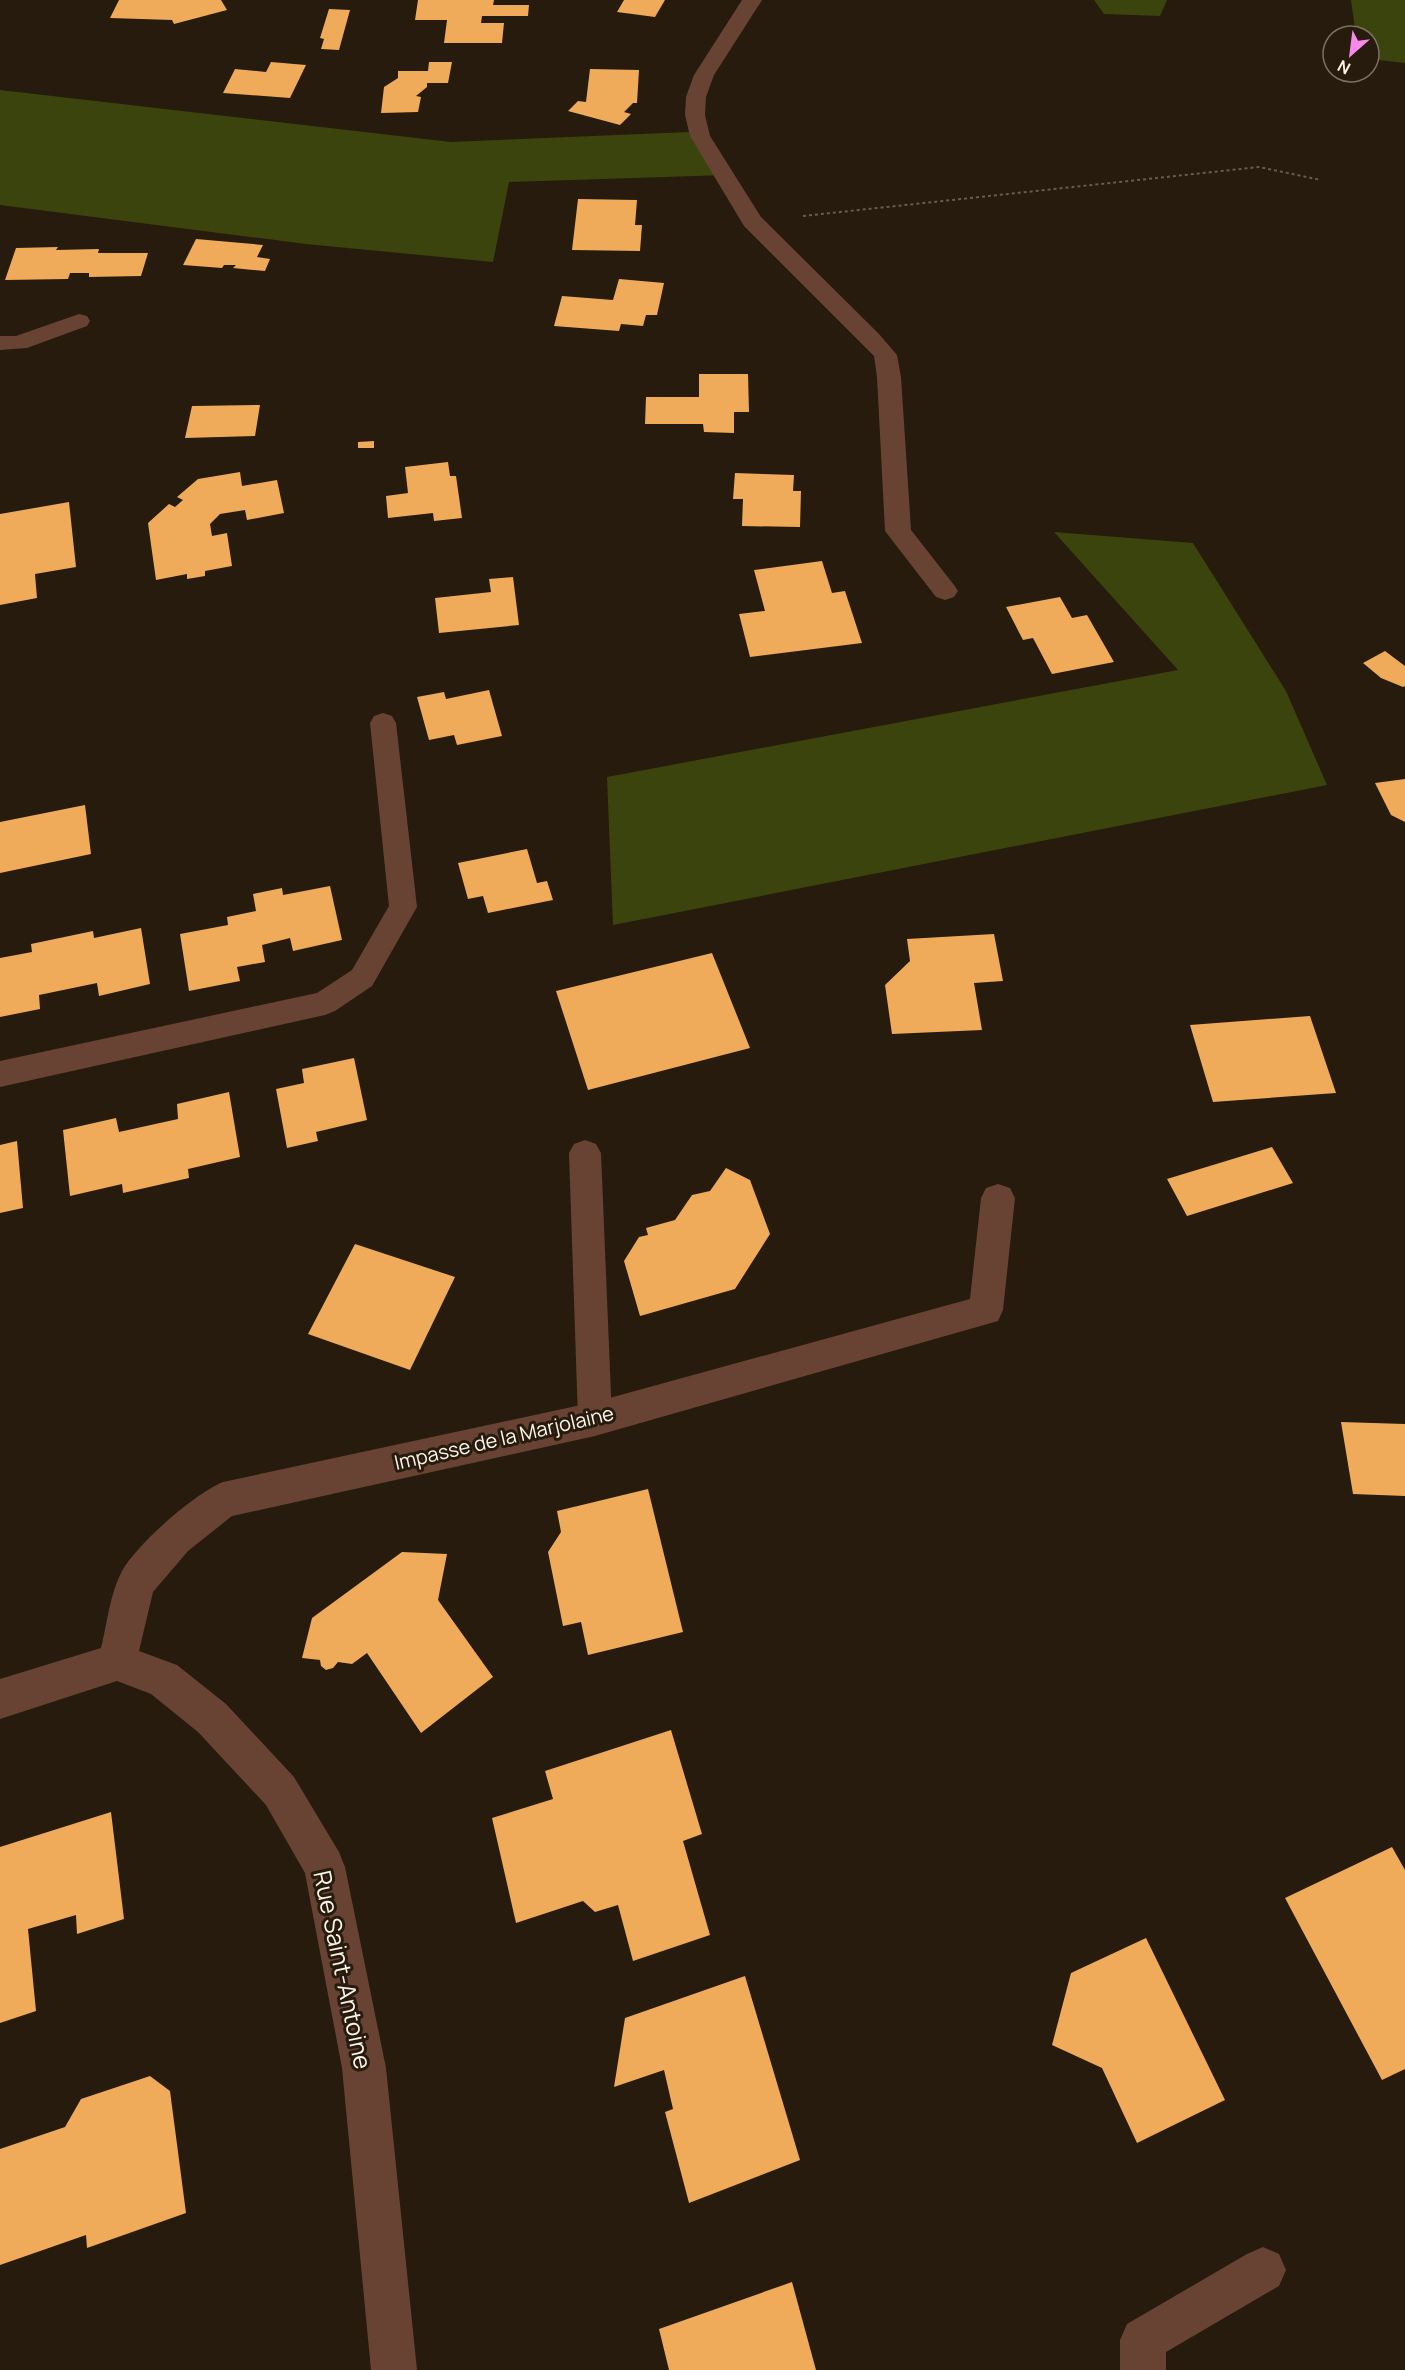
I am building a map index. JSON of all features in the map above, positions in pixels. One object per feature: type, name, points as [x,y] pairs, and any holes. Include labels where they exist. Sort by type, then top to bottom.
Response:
[{"type":"street","points":[[752,0],[704,75],[696,97],[695,115],[700,136],[752,221],[885,355],[889,377],[898,531],[945,591]]},
{"type":"street","points":[[0,343],[19,343],[79,321]]},
{"type":"street","name":"Impasse de la Marjolaine","points":[[117,1662],[136,1584],[175,1538],[223,1500],[595,1419],[986,1310],[998,1198]]},
{"type":"street","points":[[0,1699],[117,1662]]},
{"type":"street","name":"Rue Saint-Antoine","points":[[117,1662],[163,1679],[212,1718],[280,1791],[324,1867],[364,2068],[394,2370]]},
{"type":"street","points":[[1143,2370],[1143,2340],[1263,2270]]},
{"type":"lane","points":[[0,1074],[325,1003],[362,978],[403,907],[383,723]]},
{"type":"lane","points":[[585,1153],[595,1419]]},
{"type":"path","points":[[752,221],[1259,167],[1321,180]]},
{"type":"green space","points":[[1094,0],[1167,0],[1160,16],[1104,14]]},
{"type":"green space","points":[[1351,0],[1405,0],[1405,63],[1381,60],[1381,24],[1354,24]]},
{"type":"green space","points":[[0,90],[451,142],[690,132],[727,175],[509,182],[493,262],[306,244],[0,205]]},
{"type":"green space","points":[[1054,532],[1193,543],[1286,691],[1327,785],[613,925],[607,777],[1178,670]]},
{"type":"building","points":[[119,0],[221,0],[227,10],[174,24],[172,20],[110,18]]},
{"type":"building","points":[[418,0],[494,0],[493,5],[529,5],[528,16],[482,16],[481,23],[504,23],[502,43],[444,43],[447,20],[415,20]]},
{"type":"building","points":[[624,0],[665,0],[655,17],[617,12]]},
{"type":"building","points":[[329,9],[350,10],[339,50],[321,49],[324,39],[320,38]]},
{"type":"building","points":[[271,62],[306,65],[290,98],[223,93],[235,69],[266,72]]},
{"type":"building","points":[[429,62],[452,62],[448,83],[427,83],[427,87],[416,96],[421,97],[418,112],[381,113],[384,87],[398,78],[398,71],[428,71]]},
{"type":"building","points":[[590,69],[639,70],[637,103],[633,103],[624,112],[631,114],[620,125],[568,111],[578,101],[586,102]]},
{"type":"building","points":[[578,199],[637,200],[635,225],[642,225],[640,251],[572,250]]},
{"type":"building","points":[[196,239],[263,245],[257,257],[270,259],[265,271],[233,268],[236,265],[224,265],[222,268],[183,265]]},
{"type":"building","points":[[58,247],[56,250],[99,249],[98,253],[148,253],[141,276],[89,277],[89,273],[70,273],[68,279],[5,280],[16,248]]},
{"type":"building","points":[[619,279],[664,283],[657,315],[646,315],[643,326],[621,324],[619,331],[554,326],[562,296],[613,300]]},
{"type":"building","points":[[699,374],[748,374],[749,412],[734,412],[734,433],[704,432],[703,424],[645,424],[646,397],[699,397]]},
{"type":"building","points":[[260,405],[255,436],[185,438],[192,406]]},
{"type":"building","points":[[374,441],[374,448],[358,448],[358,442]]},
{"type":"building","points":[[448,462],[450,476],[456,476],[462,518],[434,521],[433,513],[388,518],[386,496],[408,493],[405,467]]},
{"type":"building","points":[[240,472],[242,486],[277,480],[284,513],[247,520],[245,510],[220,514],[210,524],[212,536],[227,533],[232,566],[205,571],[205,576],[187,579],[187,574],[156,580],[148,523],[169,504],[175,507],[183,500],[177,497],[198,479]]},
{"type":"building","points":[[735,473],[794,475],[793,491],[801,491],[800,527],[742,526],[743,499],[733,499]]},
{"type":"building","points":[[69,502],[76,567],[35,574],[37,598],[0,605],[0,514]]},
{"type":"building","points":[[822,561],[832,593],[845,591],[862,643],[750,657],[739,614],[765,611],[754,570]]},
{"type":"building","points":[[513,577],[519,625],[439,633],[435,598],[491,592],[489,579]]},
{"type":"building","points":[[1060,597],[1072,618],[1087,615],[1114,662],[1052,674],[1033,638],[1023,640],[1006,607]]},
{"type":"building","points":[[1385,651],[1405,666],[1405,686],[1381,678],[1363,663]]},
{"type":"building","points":[[489,690],[502,736],[457,745],[454,735],[429,740],[417,697],[444,692],[446,699]]},
{"type":"building","points":[[1405,779],[1405,822],[1391,815],[1375,783]]},
{"type":"building","points":[[85,805],[91,854],[0,873],[0,822]]},
{"type":"building","points":[[527,849],[537,883],[547,881],[553,900],[488,913],[483,896],[468,899],[458,863]]},
{"type":"building","points":[[330,886],[342,940],[293,951],[290,938],[262,945],[265,962],[237,967],[240,981],[189,991],[180,934],[228,925],[227,917],[256,911],[253,894],[282,888],[283,895]]},
{"type":"building","points":[[141,928],[150,984],[99,996],[97,983],[39,995],[40,1009],[0,1017],[0,958],[32,952],[31,944],[93,931],[94,938]]},
{"type":"building","points":[[994,934],[1003,981],[974,983],[982,1030],[892,1034],[885,985],[910,961],[907,939]]},
{"type":"building","points":[[712,953],[750,1048],[588,1090],[556,991]]},
{"type":"building","points":[[1310,1016],[1336,1093],[1213,1102],[1190,1025]]},
{"type":"building","points":[[354,1058],[367,1120],[316,1132],[318,1141],[287,1148],[276,1089],[304,1083],[302,1069]]},
{"type":"building","points":[[229,1092],[240,1157],[188,1169],[189,1178],[123,1193],[122,1184],[70,1196],[63,1130],[116,1118],[119,1132],[178,1119],[177,1104]]},
{"type":"building","points":[[17,1141],[23,1208],[0,1213],[0,1145]]},
{"type":"building","points":[[1272,1147],[1293,1183],[1187,1216],[1167,1179]]},
{"type":"building","points":[[726,1168],[750,1180],[770,1234],[735,1289],[640,1316],[624,1261],[639,1237],[648,1235],[646,1228],[675,1220],[692,1195],[710,1191]]},
{"type":"building","points":[[355,1244],[455,1277],[410,1370],[308,1334]]},
{"type":"building","points":[[1341,1422],[1405,1424],[1405,1496],[1353,1494]]},
{"type":"building","points":[[648,1489],[683,1632],[588,1655],[581,1622],[563,1626],[548,1552],[561,1532],[557,1511]]},
{"type":"building","points":[[402,1552],[447,1554],[438,1600],[493,1677],[421,1733],[367,1653],[352,1664],[338,1662],[333,1668],[326,1670],[321,1666],[320,1660],[302,1658],[312,1618]]},
{"type":"building","points":[[671,1730],[702,1834],[683,1841],[710,1935],[633,1961],[618,1905],[595,1912],[583,1901],[516,1923],[492,1818],[553,1799],[545,1771]]},
{"type":"building","points":[[111,1812],[124,1919],[77,1934],[76,1915],[28,1929],[36,2011],[0,2023],[0,1847]]},
{"type":"building","points":[[1392,1847],[1405,1870],[1405,2069],[1382,2080],[1285,1898]]},
{"type":"building","points":[[1146,1938],[1225,2100],[1137,2143],[1102,2068],[1052,2045],[1071,1973]]},
{"type":"building","points":[[745,1976],[800,2160],[689,2203],[665,2112],[673,2109],[664,2070],[614,2087],[625,2018]]},
{"type":"building","points":[[150,2076],[170,2091],[186,2213],[87,2248],[86,2235],[0,2265],[0,2149],[65,2127],[81,2099]]},
{"type":"building","points":[[792,2282],[816,2370],[669,2370],[659,2329]]}]
